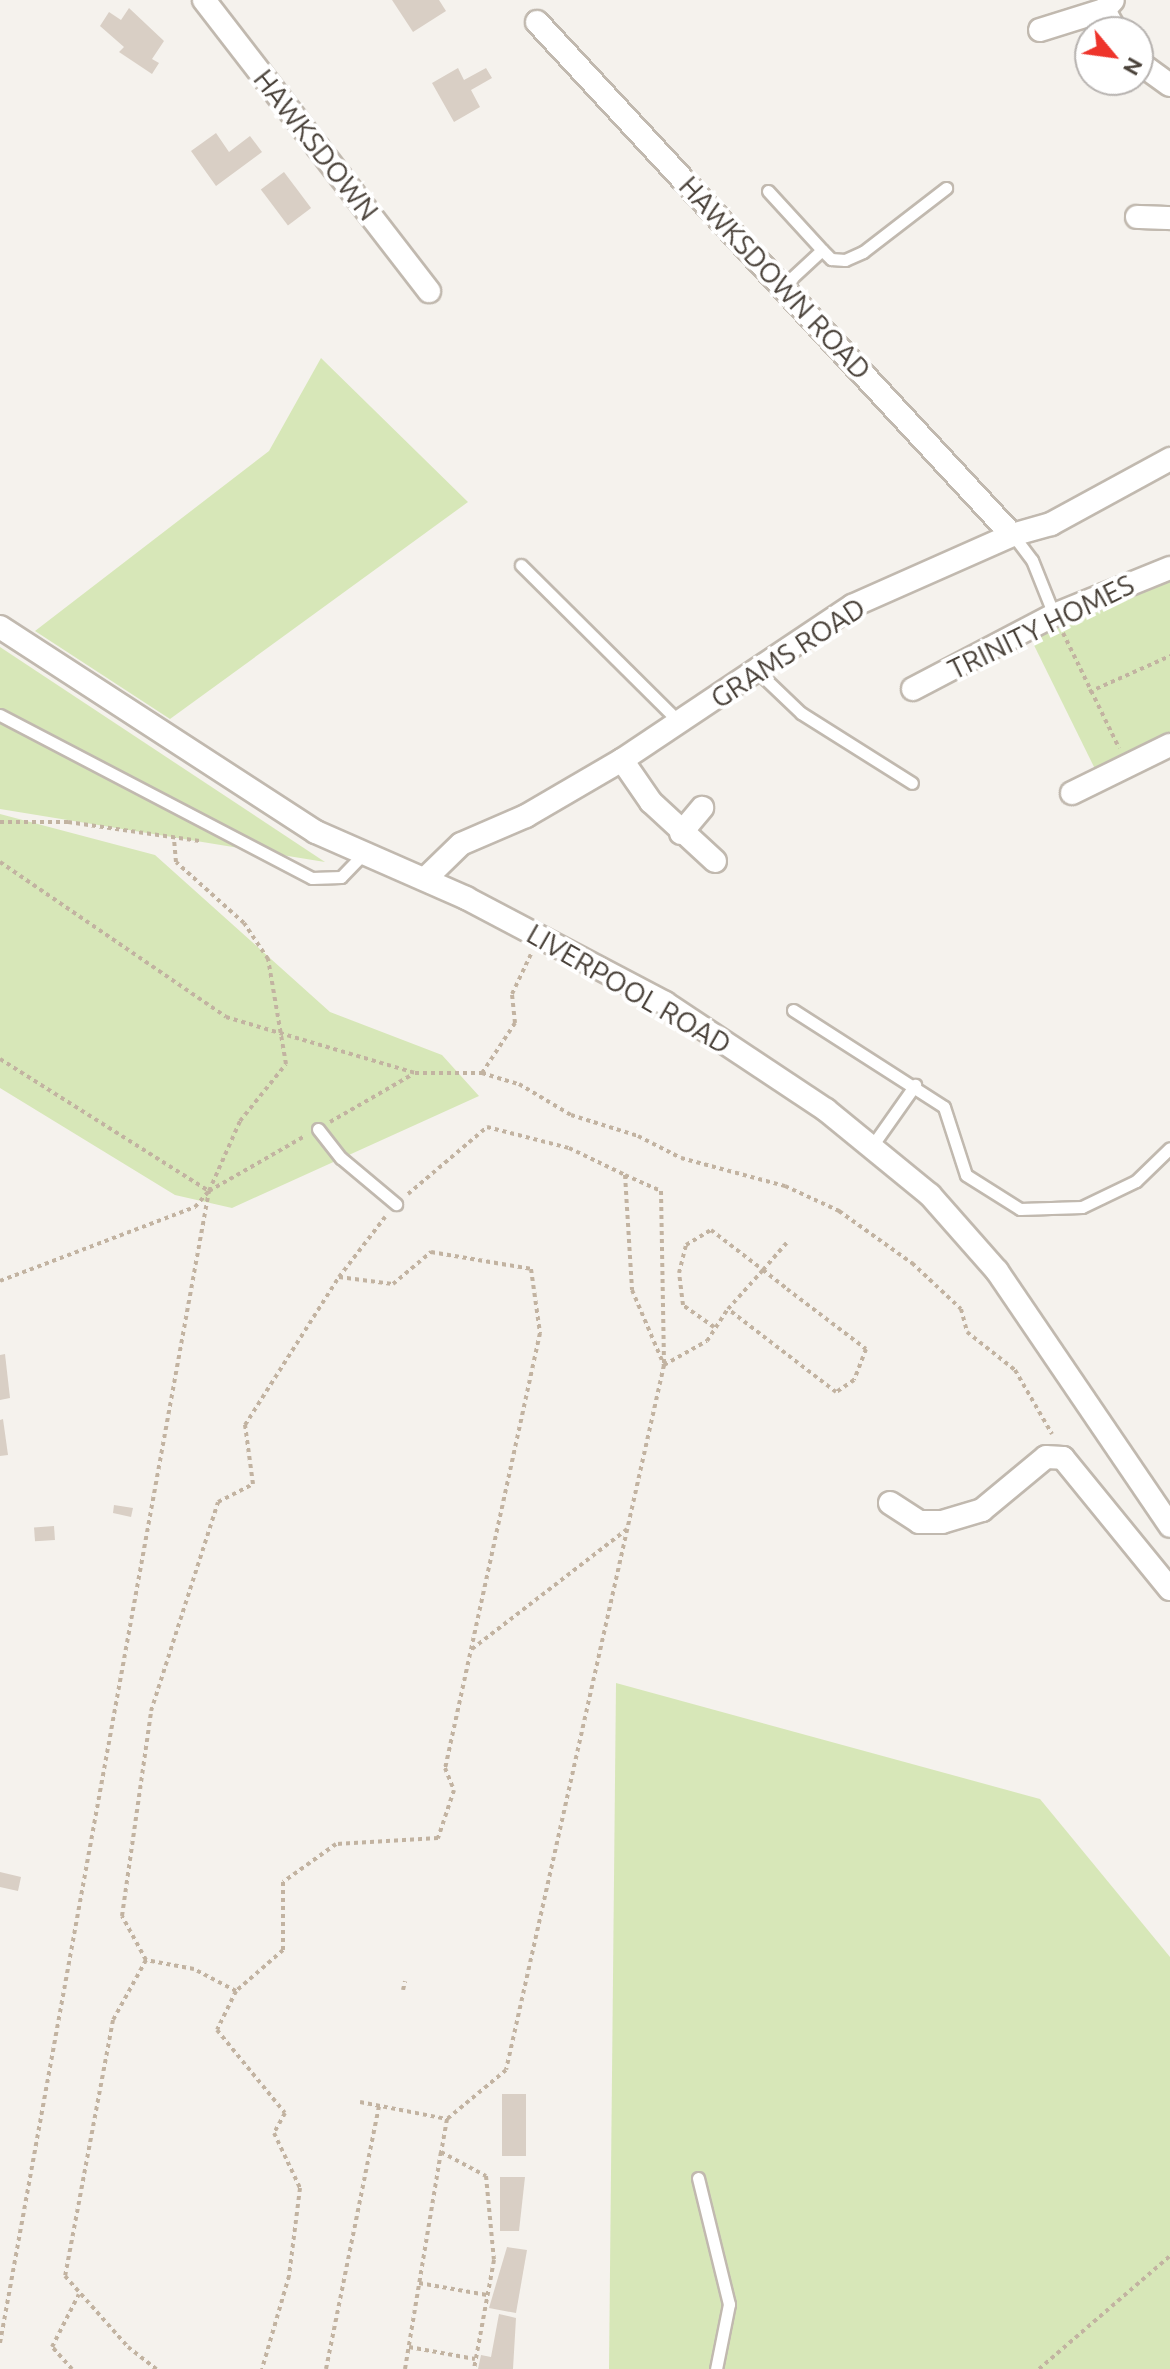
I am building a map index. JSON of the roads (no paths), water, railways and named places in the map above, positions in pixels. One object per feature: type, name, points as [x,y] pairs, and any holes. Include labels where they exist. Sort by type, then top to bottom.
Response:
[{"type":"street","name":"HAWKSDOWN","points":[[204,0],[429,291]]},
{"type":"street","points":[[1040,30],[1109,5]]},
{"type":"street","name":"HAWKSDOWN ROAD","points":[[537,22],[1012,535]]},
{"type":"street","points":[[1137,217],[1170,218]]},
{"type":"street","name":"GRAMS ROAD","points":[[425,879],[461,844],[526,816],[622,760],[852,606],[1012,535],[1051,524],[1170,459]]},
{"type":"street","name":"TRINITY HOMES","points":[[913,689],[1054,615],[1170,568]]},
{"type":"street","name":"LIVERPOOL ROAD","points":[[0,627],[135,719],[316,832],[425,879],[665,1003],[872,1146],[930,1195],[997,1271],[1170,1526]]},
{"type":"street","points":[[1072,793],[1170,745]]},
{"type":"street","points":[[622,760],[681,833],[715,861]]},
{"type":"street","points":[[681,833],[702,808]]},
{"type":"street","points":[[890,1503],[919,1522],[942,1522],[982,1510],[1046,1457],[1063,1458],[1170,1589]]},
{"type":"lane","points":[[768,191],[831,259],[845,260],[863,252],[946,188]]},
{"type":"lane","points":[[782,287],[822,250]]},
{"type":"lane","points":[[1012,535],[1032,560],[1054,615]]},
{"type":"lane","points":[[521,565],[680,724]]},
{"type":"lane","points":[[757,671],[801,713],[912,783]]},
{"type":"lane","points":[[0,715],[312,878],[341,877],[364,853]]},
{"type":"lane","points":[[793,1010],[915,1085],[944,1107],[966,1175],[1020,1209],[1071,1209],[1103,1199],[1136,1181],[1170,1148]]},
{"type":"lane","points":[[872,1146],[915,1085]]},
{"type":"lane","points":[[318,1129],[341,1158],[396,1204]]},
{"type":"lane","points":[[698,2178],[729,2304],[723,2357],[716,2369]]}]
